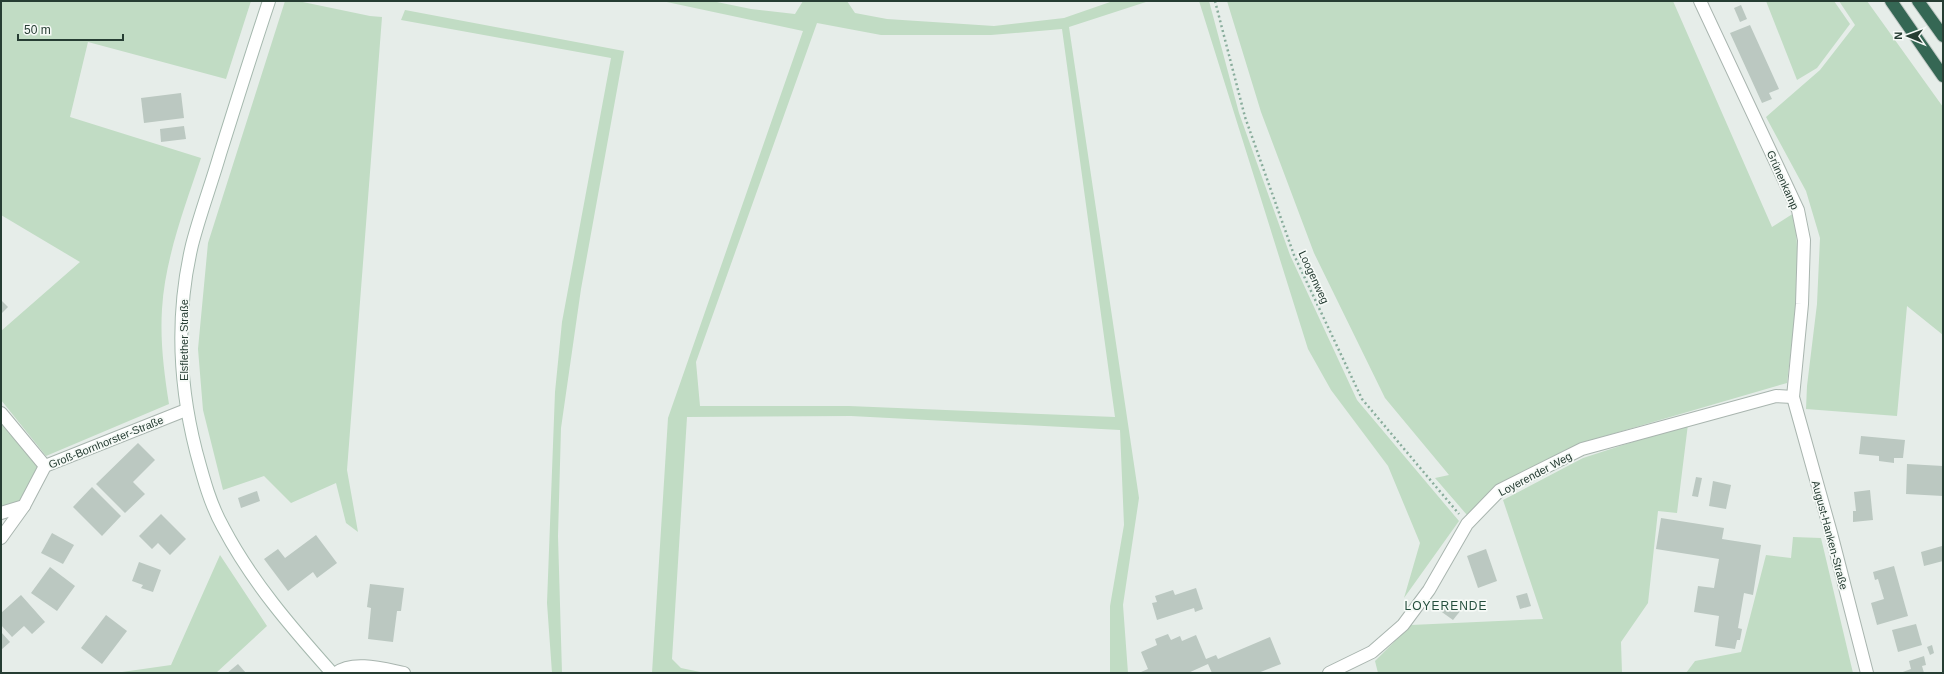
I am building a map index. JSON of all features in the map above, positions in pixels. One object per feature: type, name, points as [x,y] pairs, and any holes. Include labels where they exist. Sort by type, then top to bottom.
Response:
[{"type":"highway","points":[[1891,1],[1943,76]]},
{"type":"highway","points":[[1918,1],[1943,36]]},
{"type":"street","name":"Elsflether Straße","points":[[269,1],[192,246],[184,293],[182,319],[182,374],[186,410],[208,492],[222,526],[249,572],[270,601],[332,673]]},
{"type":"street","name":"Grünenkamp","points":[[1700,1],[1798,210],[1804,240],[1803,283],[1793,397]]},
{"type":"street","name":"Loyerender Weg","points":[[1329,673],[1372,652],[1403,625],[1429,590],[1467,524],[1500,490],[1582,449],[1776,396],[1793,397]]},
{"type":"street","name":"August-Hanken-Straße","points":[[1793,397],[1831,533],[1849,608],[1867,673]]},
{"type":"street","name":"Groß-Bornhorster-Straße","points":[[1,538],[24,506],[45,466],[186,410]]},
{"type":"street","points":[[1,413],[45,466]]},
{"type":"street","points":[[1,512],[24,506]]},
{"type":"street","points":[[336,673],[348,667],[376,668],[404,673]]},
{"type":"path","name":"Loogenweg","points":[[1215,1],[1245,117],[1294,254],[1362,399],[1467,524]]},
{"type":"green space","points":[[1,1],[251,1],[226,79],[88,42],[70,117],[201,158],[171,252],[164,290],[162,309],[162,345],[169,404],[46,456],[1,400],[1,331],[80,262],[1,215]]},
{"type":"green space","points":[[285,1],[298,1],[370,16],[382,17],[347,470],[358,532],[346,523],[336,483],[291,503],[264,476],[223,490],[203,410],[198,349],[208,243]]},
{"type":"green space","points":[[662,1],[712,1],[751,9],[795,14],[803,1],[847,1],[855,13],[887,19],[994,26],[1064,18],[1113,1],[1149,1],[1069,27],[1139,498],[1123,605],[1128,673],[1110,673],[1110,606],[1124,525],[1120,430],[851,416],[687,417],[672,659],[681,668],[705,673],[652,673],[668,418],[803,31]],"holes":[[[817,23],[881,35],[991,35],[1062,29],[1115,417],[849,406],[700,406],[696,362]]]},
{"type":"green space","points":[[1199,1],[1209,1],[1239,113],[1290,255],[1357,400],[1459,521],[1404,598],[1420,543],[1388,466],[1331,390],[1308,349]]},
{"type":"green space","points":[[1227,1],[1673,1],[1772,227],[1794,213],[1797,277],[1787,383],[1581,443],[1498,484],[1467,515],[1435,478],[1449,475],[1385,398],[1314,253],[1261,112]]},
{"type":"green space","points":[[1766,1],[1834,1],[1850,24],[1817,68],[1797,80]]},
{"type":"green space","points":[[1839,1],[1867,1],[1943,107],[1943,335],[1907,306],[1897,416],[1806,409],[1807,386],[1817,304],[1820,238],[1806,191],[1766,117],[1820,70],[1855,25]]},
{"type":"green space","points":[[405,10],[624,51],[581,289],[561,428],[558,536],[562,673],[552,673],[547,603],[555,392],[562,322],[611,58],[401,20]]},
{"type":"green space","points":[[1,418],[39,464],[20,502],[1,507]]},
{"type":"green space","points":[[1688,424],[1677,513],[1658,511],[1648,603],[1621,642],[1622,673],[1378,673],[1375,661],[1411,625],[1543,619],[1503,500],[1583,458]]},
{"type":"green space","points":[[1793,537],[1821,538],[1853,673],[1686,673],[1695,661],[1741,652],[1766,555],[1791,558]]},
{"type":"green space","points":[[220,555],[267,626],[216,673],[115,673],[171,665]]},
{"type":"building","points":[[1741,5],[1747,19],[1740,22],[1734,8]]},
{"type":"building","points":[[1750,25],[1779,89],[1769,93],[1772,99],[1762,103],[1730,33]]},
{"type":"building","points":[[181,93],[184,118],[144,123],[141,98]]},
{"type":"building","points":[[184,126],[186,139],[161,142],[160,129]]},
{"type":"building","points":[[1,300],[8,307],[1,314]]},
{"type":"building","points":[[1861,436],[1905,440],[1903,458],[1894,458],[1894,463],[1879,461],[1879,456],[1859,454]]},
{"type":"building","points":[[138,443],[155,460],[133,482],[145,494],[125,513],[96,484]]},
{"type":"building","points":[[1907,464],[1943,466],[1943,496],[1906,494]]},
{"type":"building","points":[[1696,477],[1702,478],[1698,497],[1692,496]]},
{"type":"building","points":[[1713,481],[1731,485],[1726,509],[1709,506]]},
{"type":"building","points":[[92,487],[121,516],[102,536],[73,507]]},
{"type":"building","points":[[1870,490],[1873,520],[1853,522],[1853,511],[1856,511],[1854,492]]},
{"type":"building","points":[[257,491],[260,501],[241,508],[238,498]]},
{"type":"building","points":[[161,514],[186,539],[170,555],[158,543],[152,549],[139,536]]},
{"type":"building","points":[[1661,518],[1724,528],[1722,539],[1761,545],[1753,595],[1744,593],[1738,628],[1742,629],[1740,640],[1737,640],[1735,649],[1715,646],[1719,616],[1694,612],[1698,586],[1714,588],[1719,559],[1656,549]]},
{"type":"building","points":[[52,533],[74,545],[63,564],[41,553]]},
{"type":"building","points":[[316,535],[337,563],[317,578],[313,572],[288,591],[264,559],[278,549],[285,558]]},
{"type":"building","points":[[1942,546],[1943,561],[1924,566],[1921,552]]},
{"type":"building","points":[[1486,549],[1497,581],[1478,588],[1467,556]]},
{"type":"building","points":[[139,562],[161,570],[153,592],[141,588],[143,585],[132,581]]},
{"type":"building","points":[[1894,566],[1908,616],[1877,625],[1871,603],[1884,599],[1878,579],[1875,580],[1873,572]]},
{"type":"building","points":[[50,567],[75,586],[57,611],[31,593]]},
{"type":"building","points":[[370,584],[404,588],[401,611],[397,611],[393,642],[368,639],[371,608],[367,607]]},
{"type":"building","points":[[1196,588],[1203,609],[1195,612],[1194,608],[1157,620],[1152,603],[1157,602],[1155,596],[1173,590],[1175,595]]},
{"type":"building","points":[[1527,593],[1531,606],[1520,609],[1516,596]]},
{"type":"building","points":[[21,595],[45,622],[32,634],[24,626],[12,637],[1,625],[1,613]]},
{"type":"building","points":[[1447,600],[1461,610],[1453,620],[1439,610]]},
{"type":"building","points":[[106,615],[127,631],[102,664],[81,648]]},
{"type":"building","points":[[1916,624],[1922,645],[1898,652],[1892,630]]},
{"type":"building","points":[[1,632],[10,642],[1,650]]},
{"type":"building","points":[[1168,634],[1171,640],[1180,636],[1182,641],[1196,635],[1206,659],[1216,655],[1218,659],[1270,637],[1281,664],[1258,673],[1212,673],[1208,664],[1188,673],[1142,673],[1141,672],[1148,669],[1141,652],[1157,645],[1155,639]]},
{"type":"building","points":[[1932,645],[1934,653],[1930,655],[1927,647]]},
{"type":"building","points":[[1924,656],[1926,665],[1922,666],[1924,673],[1900,673],[1911,669],[1909,661]]},
{"type":"building","points":[[238,664],[246,673],[227,673]]},
{"type":"district","name":"LOYERENDE","points":[[1446,606]]}]
